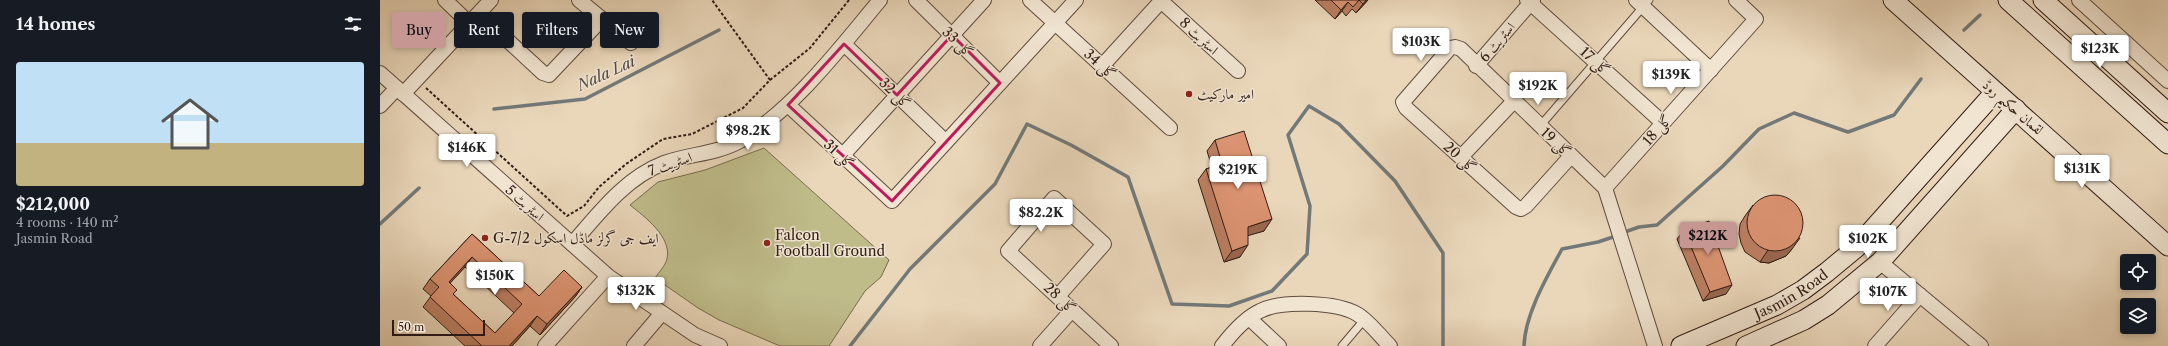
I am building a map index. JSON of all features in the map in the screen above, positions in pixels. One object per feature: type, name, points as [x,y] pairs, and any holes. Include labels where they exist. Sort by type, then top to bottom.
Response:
[{"type":"street","points":[[444,0],[463,12]]},
{"type":"street","points":[[481,12],[492,0]]},
{"type":"street","points":[[579,0],[600,17]]},
{"type":"street","name":"اسٹریٹ 7","points":[[572,244],[606,204],[627,184],[647,171],[680,158],[722,150],[758,129],[788,105],[844,44],[880,0]]},
{"type":"street","name":"گلی 33","points":[[916,0],[1000,83]]},
{"type":"street","points":[[842,156],[984,0]]},
{"type":"street","name":"گلی 34","points":[[1030,0],[1170,128]]},
{"type":"street","points":[[946,142],[1076,0]]},
{"type":"street","points":[[1102,66],[1161,0]]},
{"type":"street","name":"اسٹریٹ 8","points":[[1161,0],[1238,71]]},
{"type":"street","name":"لقمان حکیم روڈ","points":[[1893,0],[2168,246]]},
{"type":"street","points":[[2008,0],[2168,144]]},
{"type":"street","points":[[2043,0],[2168,113]]},
{"type":"street","points":[[2079,0],[2168,81]]},
{"type":"street","name":"گلی 17","points":[[1530,1],[1663,123]]},
{"type":"street","name":"اسٹریٹ 6","points":[[1476,66],[1530,1]]},
{"type":"street","points":[[1643,2],[1711,70]]},
{"type":"street","name":"گلی 18","points":[[1605,188],[1756,19],[1743,2]]},
{"type":"street","points":[[511,48],[543,73],[548,75],[600,21]]},
{"type":"street","points":[[380,106],[400,91],[454,38]]},
{"type":"street","name":"گلی 32","points":[[844,44],[946,142]]},
{"type":"street","name":"گلی 19","points":[[1403,102],[1450,48],[1455,46],[1460,49],[1605,188]]},
{"type":"street","points":[[2106,87],[2120,69]]},
{"type":"street","name":"اسٹریٹ 5","points":[[380,73],[608,276],[695,335],[720,346]]},
{"type":"street","name":"Jasmin Road","points":[[1681,346],[1790,297],[1821,277],[1856,248],[1995,92]]},
{"type":"street","name":"گلی 20","points":[[1403,102],[1406,108],[1516,207],[1521,209],[1526,206],[1571,156]]},
{"type":"street","points":[[1461,157],[1514,102]]},
{"type":"street","name":"گلی 31","points":[[788,105],[892,201],[946,142]]},
{"type":"street","name":"Jasmin Road","points":[[1746,346],[1804,320],[1828,305],[1876,265],[2016,109]]},
{"type":"street","points":[[1605,188],[1655,346]]},
{"type":"street","name":"گلی 28","points":[[1058,296],[1104,244],[1054,198],[1008,251],[1111,346]]},
{"type":"street","points":[[1856,248],[1876,265],[1920,295],[1981,346]]},
{"type":"street","points":[[548,345],[608,276]]},
{"type":"street","points":[[1876,346],[1920,295]]},
{"type":"street","points":[[1222,346],[1228,337],[1249,318],[1271,307],[1318,305],[1333,306],[1349,310],[1364,320],[1390,346]]},
{"type":"street","points":[[1040,346],[1072,310]]},
{"type":"street","points":[[634,346],[662,313]]},
{"type":"street","points":[[1249,318],[1279,346]]},
{"type":"lane","points":[[1540,126],[1596,62],[1643,2]]},
{"type":"lane","points":[[1342,346],[1364,320]]},
{"type":"path","points":[[712,0],[770,80]]},
{"type":"path","points":[[426,88],[567,216],[584,206],[599,187],[626,164],[664,139],[692,134],[744,108],[770,80],[810,48],[849,0]]},
{"type":"highlighted area","points":[[952,35],[1000,83],[892,201],[788,105],[844,44],[897,95]]},
{"type":"shaded area","name":"Falcon Football Ground","points":[[764,148],[889,260],[881,277],[865,291],[829,346],[780,346],[719,320],[698,308],[655,278],[667,259],[665,243],[656,228],[630,205],[658,182],[705,170]]},
{"type":"building","points":[[1331,0],[1359,0],[1353,7],[1348,2],[1341,10]]},
{"type":"building","points":[[1359,0],[1366,0],[1363,4]]},
{"type":"building","points":[[1244,131],[1272,219],[1248,227],[1248,245],[1232,251],[1206,169],[1222,164],[1215,140]]},
{"type":"building","points":[[1769,195],[1781,195],[1795,203],[1803,217],[1801,234],[1795,243],[1781,251],[1769,251],[1759,246],[1752,239],[1747,229],[1747,217],[1752,207],[1759,200]]},
{"type":"building","points":[[1709,221],[1732,285],[1710,292],[1684,230]]},
{"type":"building","points":[[472,234],[539,296],[564,270],[582,287],[547,324],[537,316],[509,346],[482,346],[430,297],[439,287],[430,279]],"holes":[[[472,257],[522,304],[495,333],[453,294],[457,290],[449,282]]]},
{"type":"waterway","points":[[1964,30],[1980,15]]},
{"type":"waterway","name":"Nala Lai","points":[[494,109],[585,99],[719,30]]},
{"type":"waterway","points":[[1622,233],[1639,227],[1657,225],[1723,166],[1759,129],[1794,113],[1848,132],[1894,115],[1921,79]]},
{"type":"waterway","points":[[850,346],[910,269],[995,184],[1027,124],[1071,145],[1128,177],[1172,304],[1229,306],[1272,291],[1307,254],[1310,206],[1288,135],[1309,106],[1339,124],[1395,181],[1443,253],[1443,346]]},
{"type":"waterway","name":"Nala Lai","points":[[380,224],[419,188]]},
{"type":"waterway","points":[[1524,346],[1528,321],[1538,296],[1562,249],[1598,242],[1616,236]]},
{"type":"place","name":"امیر مارکیٹ","points":[[1189,94]]},
{"type":"place","name":"G-7/2 ایف جی گرلز ماڈل اسکول","points":[[485,238]]},
{"type":"place","name":"Falcon Football Ground","points":[[767,243]]}]
